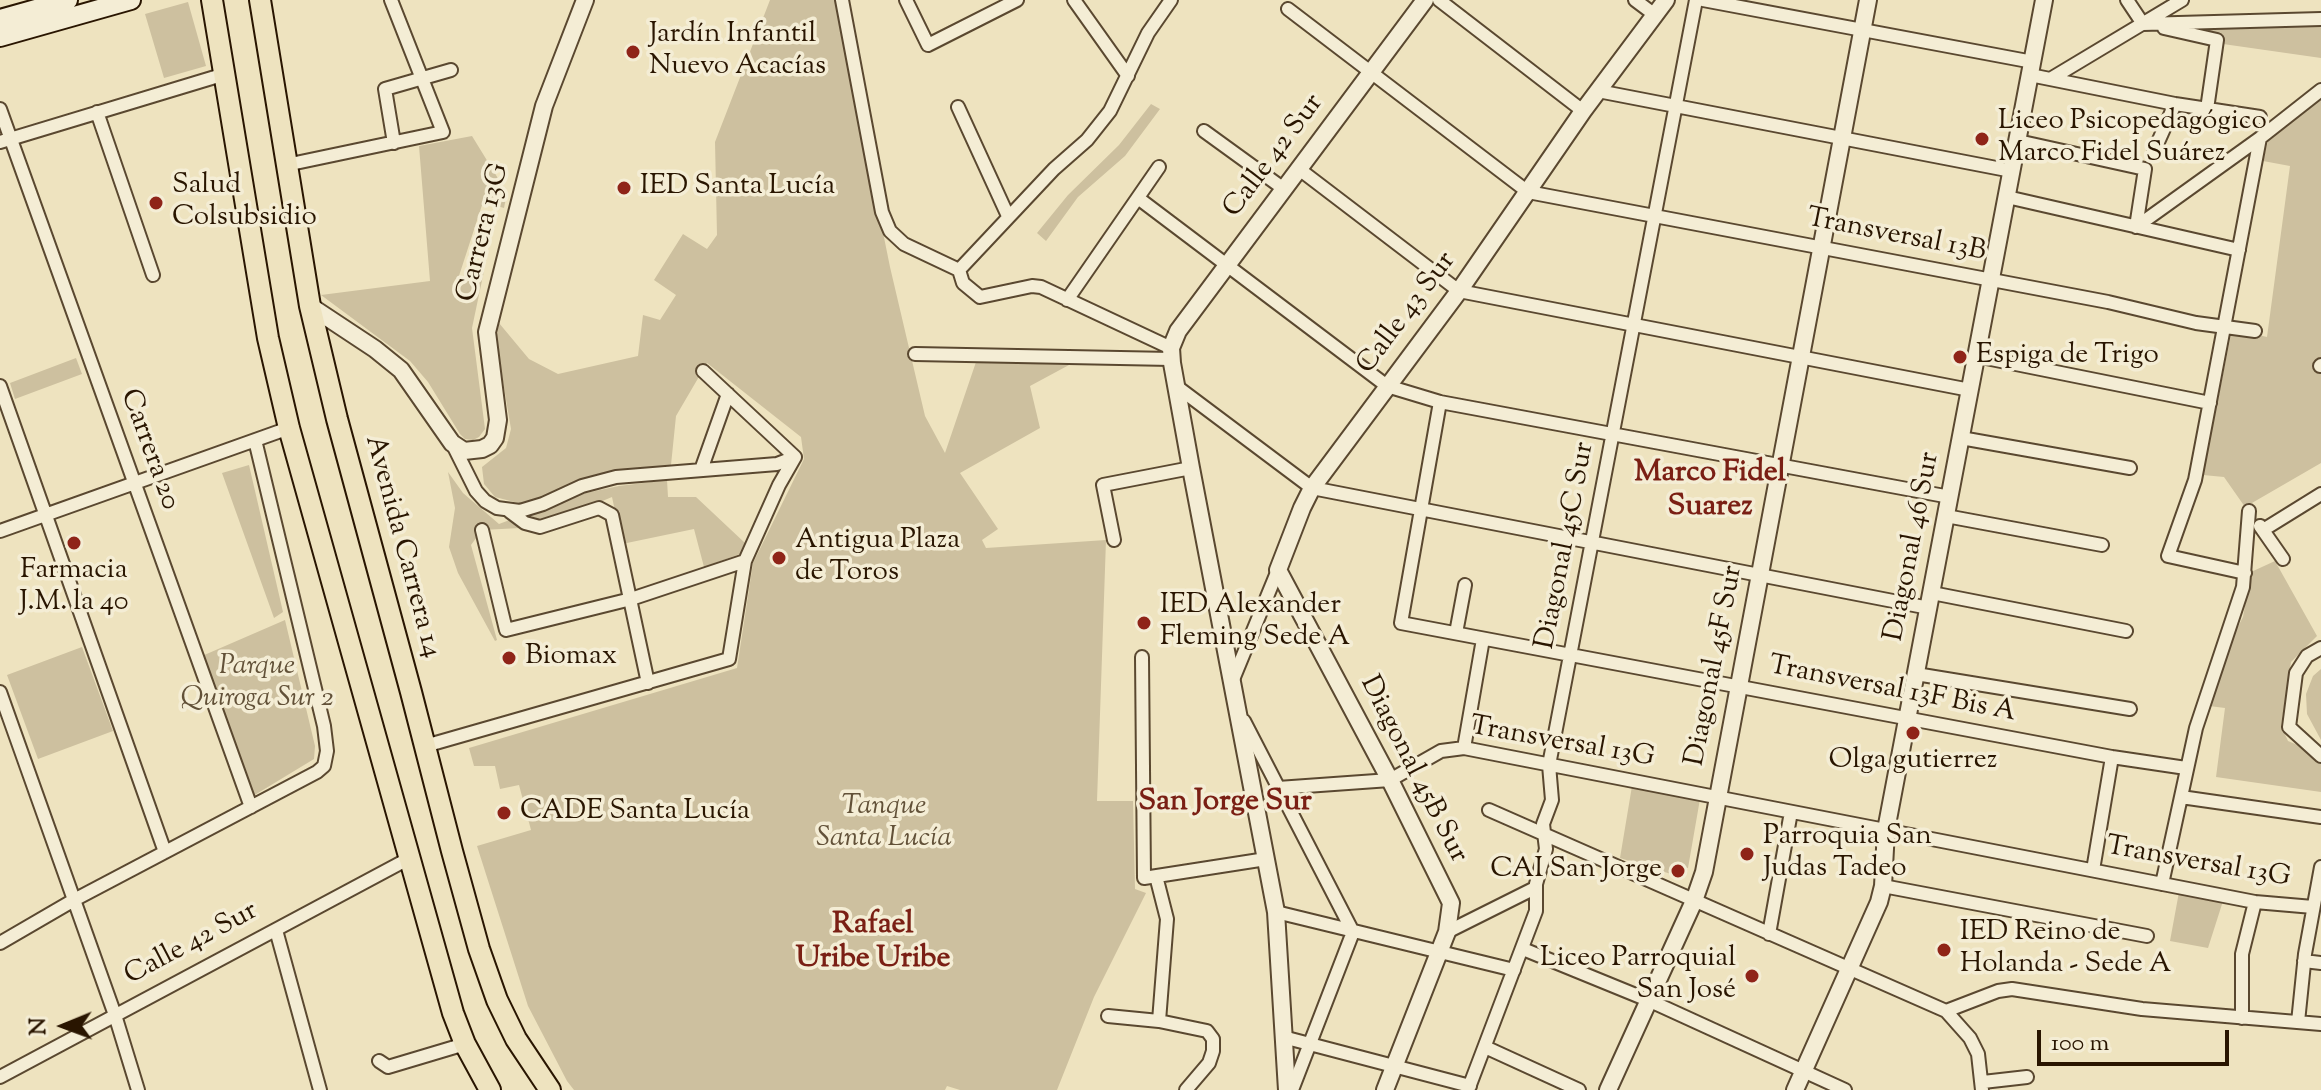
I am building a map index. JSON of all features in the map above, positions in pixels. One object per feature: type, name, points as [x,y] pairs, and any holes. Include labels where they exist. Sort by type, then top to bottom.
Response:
[{"type":"main road","points":[[0,19],[68,0]]},
{"type":"main road","points":[[0,37],[131,0]]},
{"type":"main road","points":[[212,0],[268,338],[289,428],[453,1013],[465,1044],[490,1090]]},
{"type":"main road","points":[[250,0],[286,165]]},
{"type":"main road","name":"Avenida Carrera 14","points":[[260,0],[310,306],[337,419],[489,978],[516,1039],[550,1090]]},
{"type":"street","points":[[286,165],[443,132],[391,0]]},
{"type":"street","name":"Carrera 13G","points":[[452,443],[464,451],[476,450],[490,445],[495,438],[497,406],[487,332],[544,106],[585,0]]},
{"type":"street","points":[[842,0],[882,212],[890,231],[904,244],[959,270],[963,283],[980,297],[1032,286],[1041,287],[1171,353]]},
{"type":"street","points":[[906,0],[928,45],[1017,0]]},
{"type":"street","points":[[1074,0],[1128,76]]},
{"type":"street","points":[[959,270],[1008,216],[1087,140],[1110,111],[1148,33],[1171,0]]},
{"type":"street","name":"Calle 42 Sur","points":[[1171,353],[1178,331],[1425,0]]},
{"type":"street","points":[[1439,0],[1583,111]]},
{"type":"street","points":[[1635,0],[1655,15]]},
{"type":"street","name":"Calle 43 Sur","points":[[1232,682],[1312,488],[1459,291],[1583,111],[1666,0]]},
{"type":"street","name":"Diagonal 45C Sur","points":[[1469,1088],[1536,911],[1535,888],[1546,854],[1543,824],[1552,800],[1549,765],[1696,0]]},
{"type":"street","points":[[1703,0],[1862,30],[2032,68],[2052,78],[2175,104],[2260,117]]},
{"type":"street","name":"Diagonal 45F Sur","points":[[1608,1090],[1694,901],[1704,872],[1868,0]]},
{"type":"street","name":"Diagonal 46 Sur","points":[[1795,1090],[1879,902],[1883,886],[1886,830],[2044,0]]},
{"type":"street","points":[[2127,0],[2143,24],[2217,40],[2207,109]]},
{"type":"street","points":[[2052,78],[2182,0]]},
{"type":"street","points":[[1288,9],[1528,192]]},
{"type":"street","points":[[2143,24],[2321,19]]},
{"type":"street","points":[[394,143],[385,89],[451,70]]},
{"type":"street","points":[[5,140],[225,74]]},
{"type":"street","points":[[2136,227],[2321,90]]},
{"type":"street","points":[[1598,91],[2012,171]]},
{"type":"street","points":[[2154,151],[2175,104]]},
{"type":"street","points":[[958,107],[1008,216]]},
{"type":"street","name":"Carrera 20","points":[[0,109],[5,140],[135,483],[251,807]]},
{"type":"street","points":[[97,112],[153,275]]},
{"type":"street","points":[[1204,131],[1284,189]]},
{"type":"street","points":[[2245,573],[2168,556],[2195,480],[2260,138]]},
{"type":"street","points":[[2018,141],[2145,169],[2136,227]]},
{"type":"street","points":[[1067,300],[1159,167]]},
{"type":"street","points":[[1299,169],[1459,291],[1970,390]]},
{"type":"street","name":"Transversal 13B","points":[[1528,192],[2108,302],[2196,323],[2255,331]]},
{"type":"street","points":[[2007,197],[2239,250]]},
{"type":"street","points":[[1138,198],[1387,386],[1440,402],[1950,497]]},
{"type":"street","points":[[310,306],[401,370],[452,443],[476,491],[485,501],[508,510],[532,526],[540,527],[599,508],[612,515],[648,683]]},
{"type":"street","points":[[915,354],[1171,353]]},
{"type":"street","points":[[1171,353],[1276,912],[1283,1037],[1290,1090]]},
{"type":"street","points":[[1976,356],[2210,403]]},
{"type":"street","points":[[703,371],[795,457]]},
{"type":"street","points":[[0,386],[165,852]]},
{"type":"street","points":[[1176,386],[1312,488],[1760,576],[2126,631]]},
{"type":"street","points":[[701,470],[728,394]]},
{"type":"street","points":[[1419,511],[1440,402]]},
{"type":"street","points":[[0,531],[289,428]]},
{"type":"street","points":[[1961,438],[2130,468]]},
{"type":"street","points":[[0,943],[324,766],[324,726],[255,440]]},
{"type":"street","points":[[497,508],[520,511],[533,508],[582,486],[616,477],[777,464],[795,457]]},
{"type":"street","points":[[425,746],[729,659],[745,561],[795,457]]},
{"type":"street","points":[[1114,540],[1103,485],[1191,468]]},
{"type":"street","points":[[2263,530],[2319,500]]},
{"type":"street","name":"Transversal 13F Bis A","points":[[1419,511],[1401,623],[2112,757],[2186,768]]},
{"type":"street","points":[[2162,884],[2196,728],[2239,603],[2245,573],[2249,511],[2283,559]]},
{"type":"street","points":[[1946,516],[2102,545]]},
{"type":"street","points":[[482,530],[506,630],[631,599],[745,561]]},
{"type":"street","name":"Diagonal 45B Sur","points":[[1278,570],[1450,899],[1447,932],[1385,1090]]},
{"type":"street","points":[[1456,633],[1465,585]]},
{"type":"street","points":[[1464,748],[1483,639]]},
{"type":"street","points":[[2321,648],[2307,656],[2296,673],[2289,715],[2289,727],[2321,756]]},
{"type":"street","points":[[1142,657],[1150,877],[1167,919],[1159,1021]]},
{"type":"street","points":[[1916,674],[2130,709]]},
{"type":"street","points":[[0,692],[115,1015],[138,1090]]},
{"type":"street","points":[[1237,708],[1353,932],[1290,1090]]},
{"type":"street","name":"Transversal 13G","points":[[1278,788],[1390,780],[1441,751],[1464,748],[2255,902],[2313,907]]},
{"type":"street","points":[[2093,870],[2112,757]]},
{"type":"street","points":[[2181,797],[2321,817]]},
{"type":"street","points":[[1489,810],[1946,1011],[1970,1038],[1978,1054],[1982,1086],[2027,1077]]},
{"type":"street","points":[[1769,934],[1791,812]]},
{"type":"street","name":"Calle 42 Sur","points":[[0,1077],[408,859]]},
{"type":"street","points":[[1150,877],[1266,859]]},
{"type":"street","points":[[2298,1022],[2304,961],[2321,867]]},
{"type":"street","points":[[1883,886],[2147,936]]},
{"type":"street","points":[[1447,932],[1535,888]]},
{"type":"street","points":[[2242,1018],[2242,954],[2255,902]]},
{"type":"street","points":[[1276,912],[1514,970]]},
{"type":"street","points":[[276,930],[320,1090]]},
{"type":"street","points":[[1523,949],[1648,1000],[1845,1090]]},
{"type":"street","points":[[2304,961],[2321,963]]},
{"type":"street","points":[[1946,1011],[1998,991],[2012,989],[2142,1009],[2321,1024]]},
{"type":"street","points":[[1108,1016],[1159,1021],[1207,1031],[1213,1039],[1209,1063],[1186,1090]]},
{"type":"street","points":[[1283,1037],[1469,1088]]},
{"type":"street","points":[[379,1061],[388,1067],[465,1044]]},
{"type":"street","points":[[1485,1047],[1579,1090]]},
{"type":"green space","name":"Tanque Santa Lucía","points":[[770,0],[836,0],[890,267],[925,416],[945,453],[976,362],[1069,365],[1030,386],[1040,428],[960,473],[998,529],[982,540],[986,548],[1106,540],[1097,801],[1133,801],[1135,889],[1146,893],[1094,997],[1057,1090],[960,1090],[947,1086],[945,1090],[574,1090],[528,1006],[477,846],[531,830],[519,785],[500,789],[495,766],[474,766],[469,748],[737,668],[753,563],[804,459],[801,437],[707,363],[676,416],[671,465],[597,474],[526,505],[495,497],[484,484],[482,467],[506,448],[511,429],[496,340],[499,323],[529,359],[558,374],[638,356],[643,315],[660,320],[676,295],[654,280],[683,234],[707,249],[717,235],[715,142]]},
{"type":"green space","points":[[188,2],[206,66],[164,78],[145,14]]},
{"type":"green space","points":[[2321,22],[2321,58],[2223,44],[2223,35],[2176,27]]},
{"type":"green space","points":[[2321,97],[2321,463],[2245,507],[2224,477],[2203,475],[2232,329],[2267,337],[2290,166],[2263,161],[2268,141]]},
{"type":"green space","points":[[1151,104],[1160,109],[1125,156],[1078,197],[1046,241],[1037,233],[1068,195],[1119,145]]},
{"type":"green space","points":[[472,136],[507,193],[504,208],[483,202],[457,282],[484,271],[472,328],[485,429],[473,440],[465,439],[460,434],[428,382],[410,361],[321,295],[430,281],[419,146]]},
{"type":"green space","points":[[76,358],[82,374],[15,399],[10,383]]},
{"type":"green space","points":[[249,465],[283,612],[274,618],[222,473]]},
{"type":"green space","points":[[448,472],[463,493],[499,524],[576,495],[667,480],[668,497],[696,497],[745,543],[740,554],[704,567],[694,529],[622,544],[612,497],[540,527],[482,530],[471,545],[495,641],[458,573],[449,547],[455,508]]},
{"type":"green space","points":[[2275,561],[2317,636],[2291,662],[2281,726],[2288,741],[2300,746],[2321,764],[2321,792],[2216,777],[2225,708],[2209,706],[2227,648],[2243,617],[2251,572]]},
{"type":"green space","name":"Parque Quiroga Sur 2","points":[[285,620],[315,746],[314,759],[253,796],[202,656]]},
{"type":"green space","points":[[82,647],[113,731],[38,759],[7,675]]},
{"type":"green space","points":[[2321,669],[2321,740],[2307,714],[2306,694],[2313,676]]},
{"type":"green space","points":[[1632,786],[1700,799],[1688,868],[1673,866],[1671,874],[1620,858]]},
{"type":"green space","points":[[2179,892],[2223,901],[2208,948],[2170,941]]},
{"type":"place","name":"Jardín Infantil Nuevo Acacías","points":[[633,52]]},
{"type":"place","name":"Liceo Psicopedagógico Marco Fidel Suárez","points":[[1982,139]]},
{"type":"place","name":"IED Santa Lucía","points":[[624,188]]},
{"type":"place","name":"Salud Colsubsidio","points":[[156,203]]},
{"type":"place","name":"Espiga de Trigo","points":[[1960,357]]},
{"type":"place","name":"Farmacia J.M. la 40","points":[[74,543]]},
{"type":"place","name":"Antigua Plaza de Toros","points":[[779,558]]},
{"type":"place","name":"IED Alexander Fleming Sede A","points":[[1144,623]]},
{"type":"place","name":"Biomax","points":[[509,658]]},
{"type":"place","name":"Olga gutierrez","points":[[1913,733]]},
{"type":"place","name":"CADE Santa Lucía","points":[[504,813]]},
{"type":"place","name":"Parroquia San Judas Tadeo","points":[[1747,854]]},
{"type":"place","name":"CAI San Jorge","points":[[1678,871]]},
{"type":"place","name":"IED Reino de Holanda - Sede A","points":[[1944,950]]},
{"type":"place","name":"Liceo Parroquial San José","points":[[1752,976]]},
{"type":"district","name":"Marco Fidel Suarez","points":[[1710,492]]},
{"type":"district","name":"San Jorge Sur","points":[[1225,804]]},
{"type":"district","name":"Rafael Uribe Uribe","points":[[873,944]]}]
